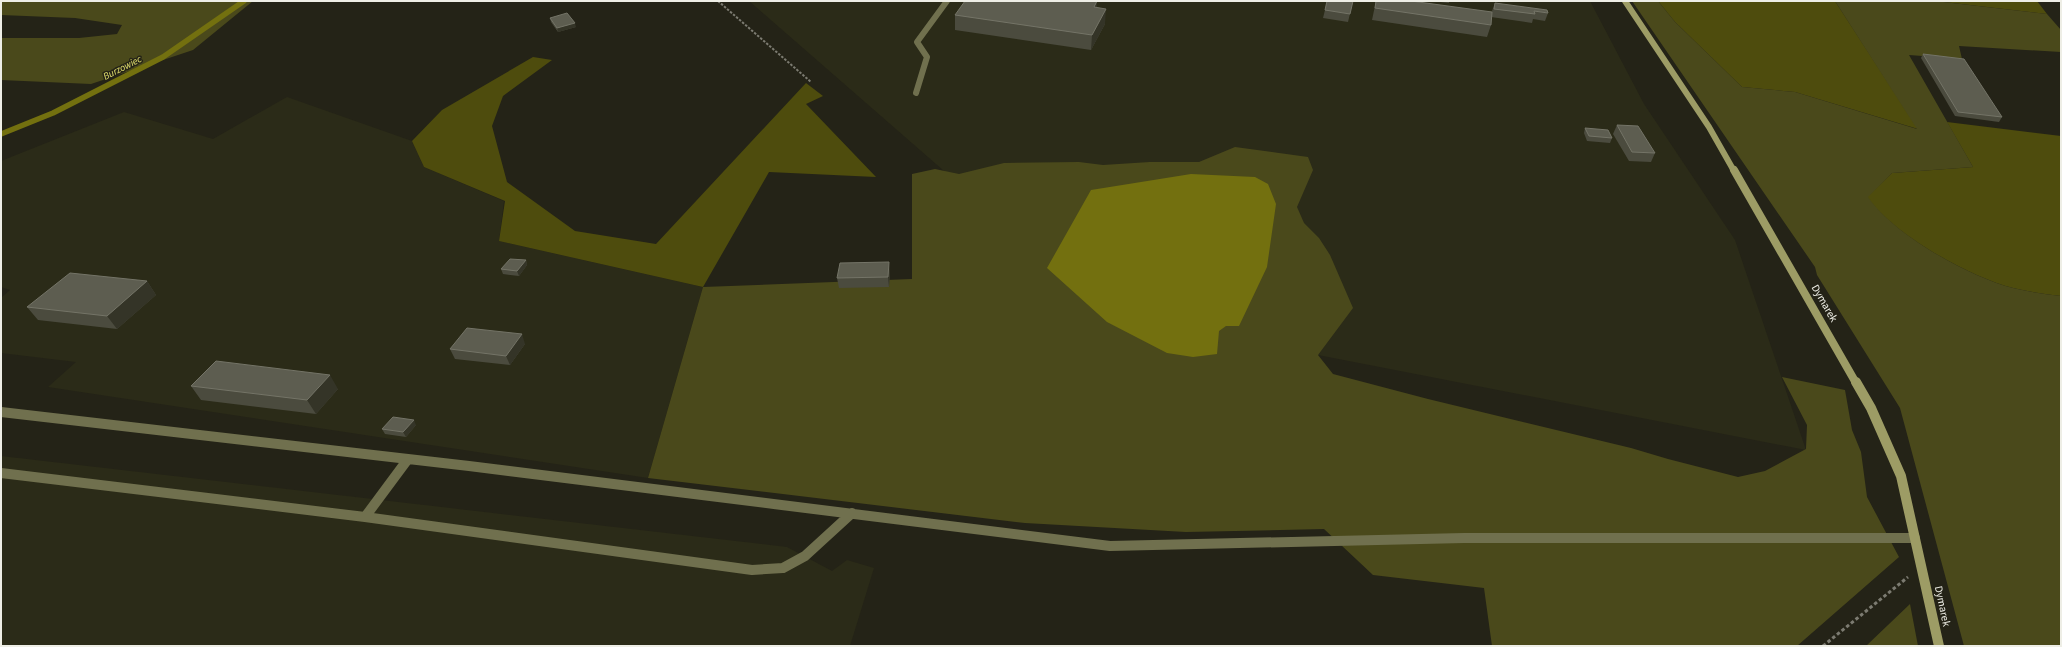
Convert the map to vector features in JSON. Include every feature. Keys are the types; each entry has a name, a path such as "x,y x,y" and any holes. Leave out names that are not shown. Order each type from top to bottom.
{"street":[{"name":"Dymarek","path":"1625,1 1709,127 1871,408 1901,476 1939,646"}],"lane":[{"path":"916,93 927,56 917,42 947,1"},
{"path":"1,412 852,513 1110,546 1464,538 1915,538"},
{"path":"365,517 408,460"},
{"path":"1,473 365,517 752,570 783,568 805,556 852,513"}],"path":[{"path":"718,1 811,82"},
{"path":"1823,646 1922,566"}],"shaded area":[{"path":"1,1 253,1 193,50 91,84 1,80 1,38 79,38 117,34 122,25 75,18 1,15"},
{"path":"749,1 1590,1 1644,104 1735,240 1806,450 1318,355 1115,320"},
{"path":"1632,1 1658,1 1675,22 1742,87 1795,92 1917,129 1835,1 1935,1 2047,14 2061,30 2061,52 1959,46 1962,59 1909,55 1973,167 1892,173 1868,197 1895,225 1913,239 1954,264 1975,274 2013,288 2061,296 2061,646 1964,646 1900,408 1817,275 1815,267"},
{"path":"1658,1 1835,1 1918,129 1795,92 1742,87 1675,22"},
{"path":"1935,1 2037,1 2047,14"},
{"path":"533,57 552,60 503,96 492,126 507,182 575,231 656,244 806,83 823,96 806,104 876,177 769,172 703,287 499,241 505,201 424,167 412,141 442,110"},
{"path":"287,97 412,141 424,167 504,201 499,241 703,287 648,478 48,387 76,362 1,353 1,298 10,290 1,287 1,161 124,112 213,139"},
{"path":"1947,122 2061,136 2061,296 2013,288 1975,274 1954,264 1913,239 1879,211 1867,197 1892,173 1973,167"},
{"path":"1235,147 1308,157 1313,170 1297,207 1304,223 1319,238 1330,255 1353,308 1318,355 1333,374 1428,399 1631,448 1738,477 1765,471 1806,449 1807,425 1782,377 1845,390 1852,430 1861,452 1867,497 1899,557 1797,646 1492,646 1484,588 1373,575 1324,529 1186,532 1025,523 648,478 703,287 912,279 912,174 935,169 959,174 1004,163 1079,162 1103,165 1150,162 1199,162"},
{"path":"1191,174 1255,177 1268,184 1276,204 1267,267 1239,326 1226,326 1219,331 1217,354 1193,357 1167,353 1107,322 1047,268 1091,190"},
{"path":"1,456 787,547 832,571 847,560 874,568 850,646 1,646"},
{"path":"1910,604 1918,646 1866,646"}],"building":[{"path":"965,1 1097,1 1094,7 1106,9 1092,35 955,15"},
{"path":"1327,1 1353,1 1350,14 1325,10"},
{"path":"1376,1 1411,1 1492,12 1491,25 1375,8"},
{"path":"1495,3 1547,10 1548,13 1534,11 1535,14 1494,9"},
{"path":"567,13 575,23 557,28 550,18"},
{"path":"1923,54 1964,59 2002,117 1958,112"},
{"path":"1617,125 1638,126 1655,153 1632,152"},
{"path":"1585,128 1608,130 1612,138 1589,136"},
{"path":"510,259 526,260 517,271 501,269"},
{"path":"889,262 888,277 837,278 840,263"},
{"path":"70,273 147,281 107,316 27,307"},
{"path":"467,328 522,334 506,356 450,349"},
{"path":"216,361 330,375 307,400 191,386"},
{"path":"393,417 414,420 403,432 382,429"}],"waterway":[{"name":"Burzowiec","path":"1,134 53,113 163,57 244,1"}]}
